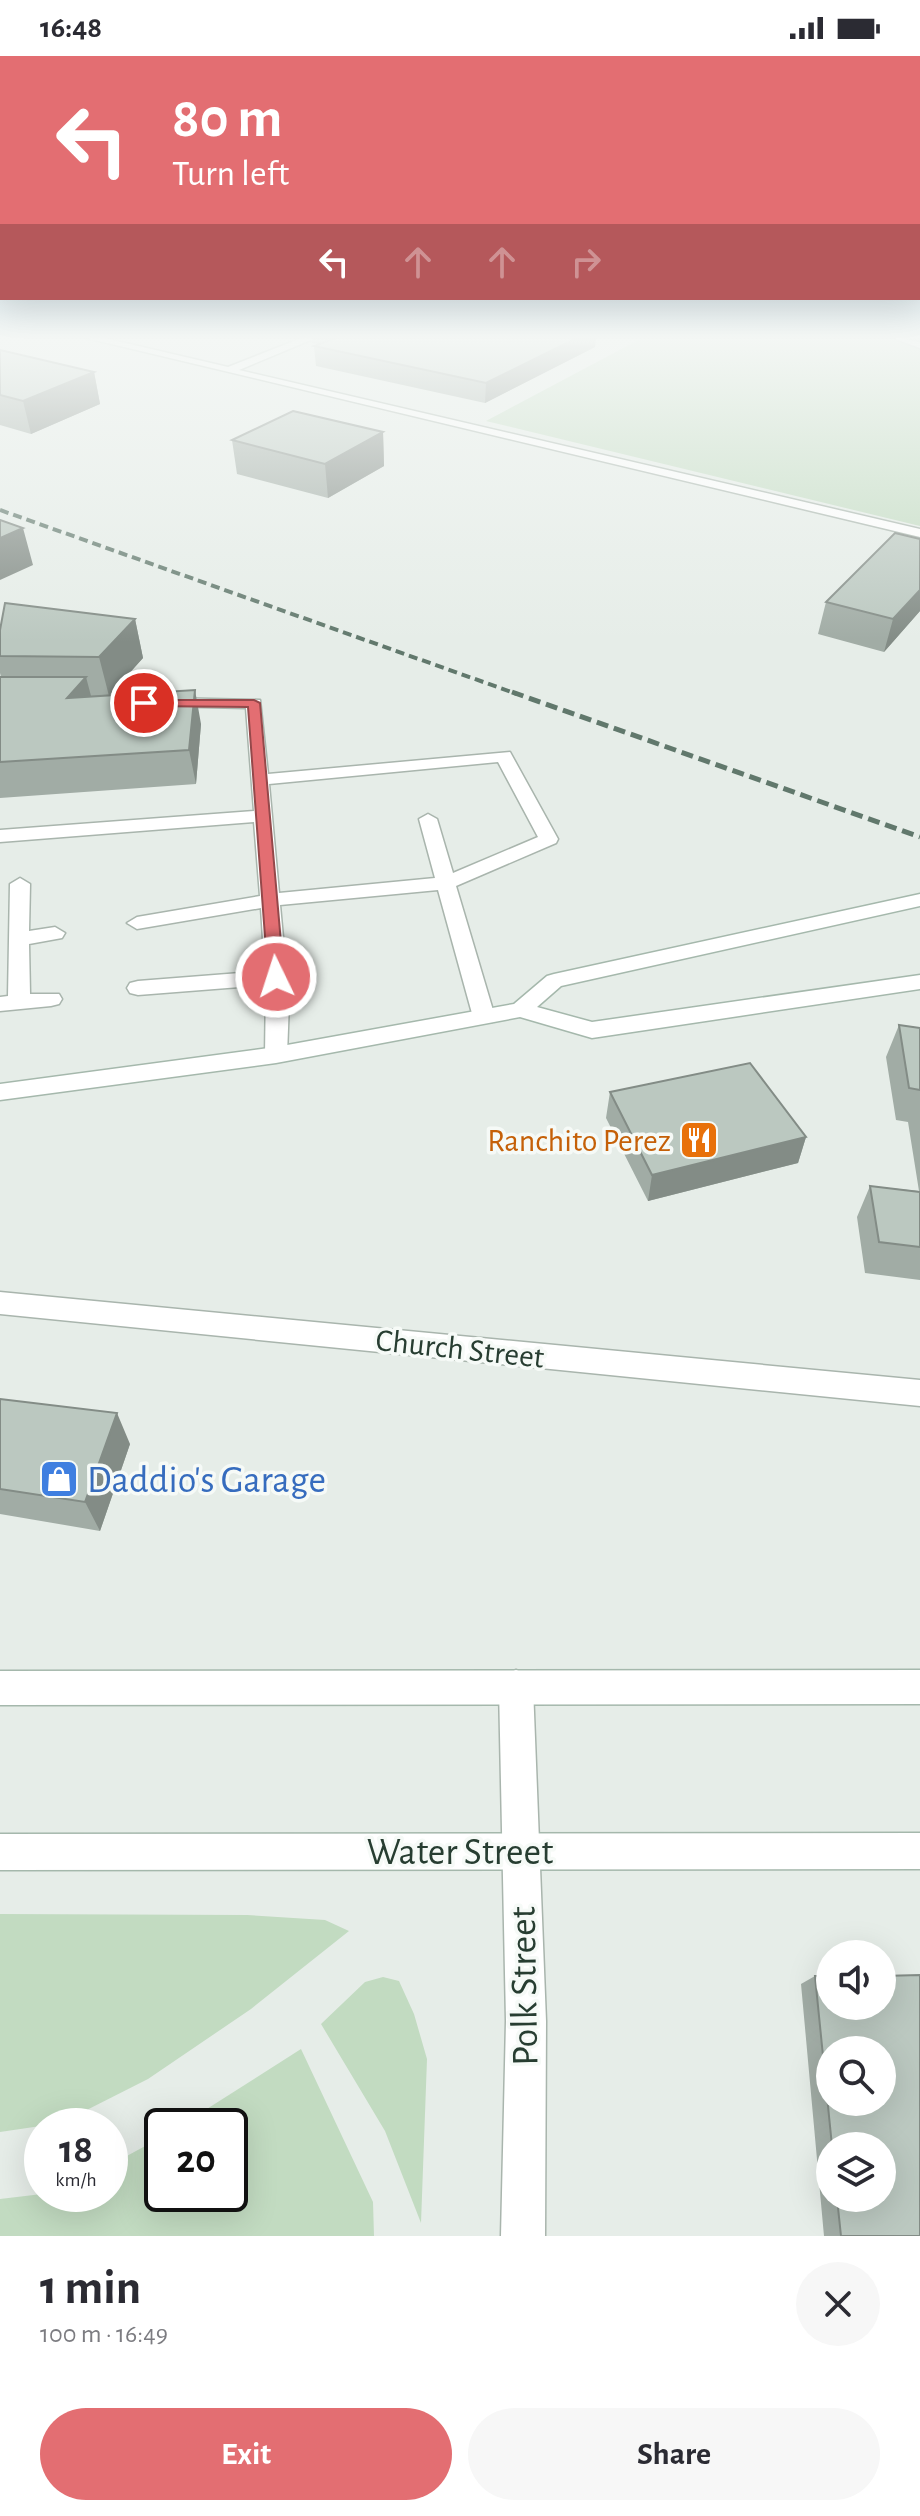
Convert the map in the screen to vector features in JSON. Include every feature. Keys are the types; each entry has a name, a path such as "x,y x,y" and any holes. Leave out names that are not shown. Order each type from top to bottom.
{"street":[{"path":"525,439 920,533"},
{"path":"154,703 254,703 276,977 276,1055"},
{"path":"137,923 270,900 446,883 549,839 504,756 260,780"},
{"path":"413,765 419,788"},
{"path":"0,836 263,816"},
{"path":"428,819 484,1017"},
{"path":"20,884 19,939 9,1003 51,999"},
{"path":"520,1010 554,981 920,900"},
{"path":"19,939 55,933"},
{"path":"138,988 276,977"},
{"path":"0,1092 276,1055 520,1010 592,1030 920,982"},
{"name":"Church Street","path":"0,1303 920,1393"},
{"name":"Polk Street","path":"516,1687 526,2021 523,2236"},
{"path":"0,1688 920,1687"},
{"name":"Water Street","path":"0,1852 920,1851"}],"green space":[{"path":"559,439 920,439 920,526"},
{"path":"0,1914 247,1915 325,1920 349,1931 251,2009 148,2079 91,2108 24,2108 24,2128 0,2132"},
{"path":"383,1977 399,1981 414,2014 427,2059 421,2223 385,2131 321,2024 365,1982"},
{"path":"301,2049 373,2202 374,2236 0,2236 0,2199 24,2196 24,2212 128,2212 128,2155 144,2147 144,2212 248,2212 248,2108 208,2108"}],"building":[{"path":"235,439 371,439 325,464 232,440"},
{"path":"0,520 23,528 0,538"},
{"path":"895,533 920,539 920,590 893,619 826,602"},
{"path":"5,603 135,619 99,657 0,656 0,630"},
{"path":"0,677 86,677 67,698 195,690 189,750 0,762"},
{"path":"899,1025 920,1028 920,1090 909,1088"},
{"name":"Ranchito Perez","path":"750,1063 806,1137 652,1175 610,1092"},
{"path":"870,1186 920,1192 920,1247 879,1242"},
{"path":"0,1399 117,1413 85,1502 0,1489"},
{"path":"920,1975 920,2236 841,2236 838,2212 896,2212 896,2132 831,2132 829,2116 896,2116 896,2036 821,2036 819,2020 896,2020 896,1976"}],"railway":[{"path":"0,510 517,694"},
{"path":"512,692 920,837"}],"place":[{"name":"Ranchito Perez","path":"699,1140"},
{"name":"Daddio's Garage","path":"59,1479"}],"route":[{"path":"144,703 254,703 276,977"}]}
